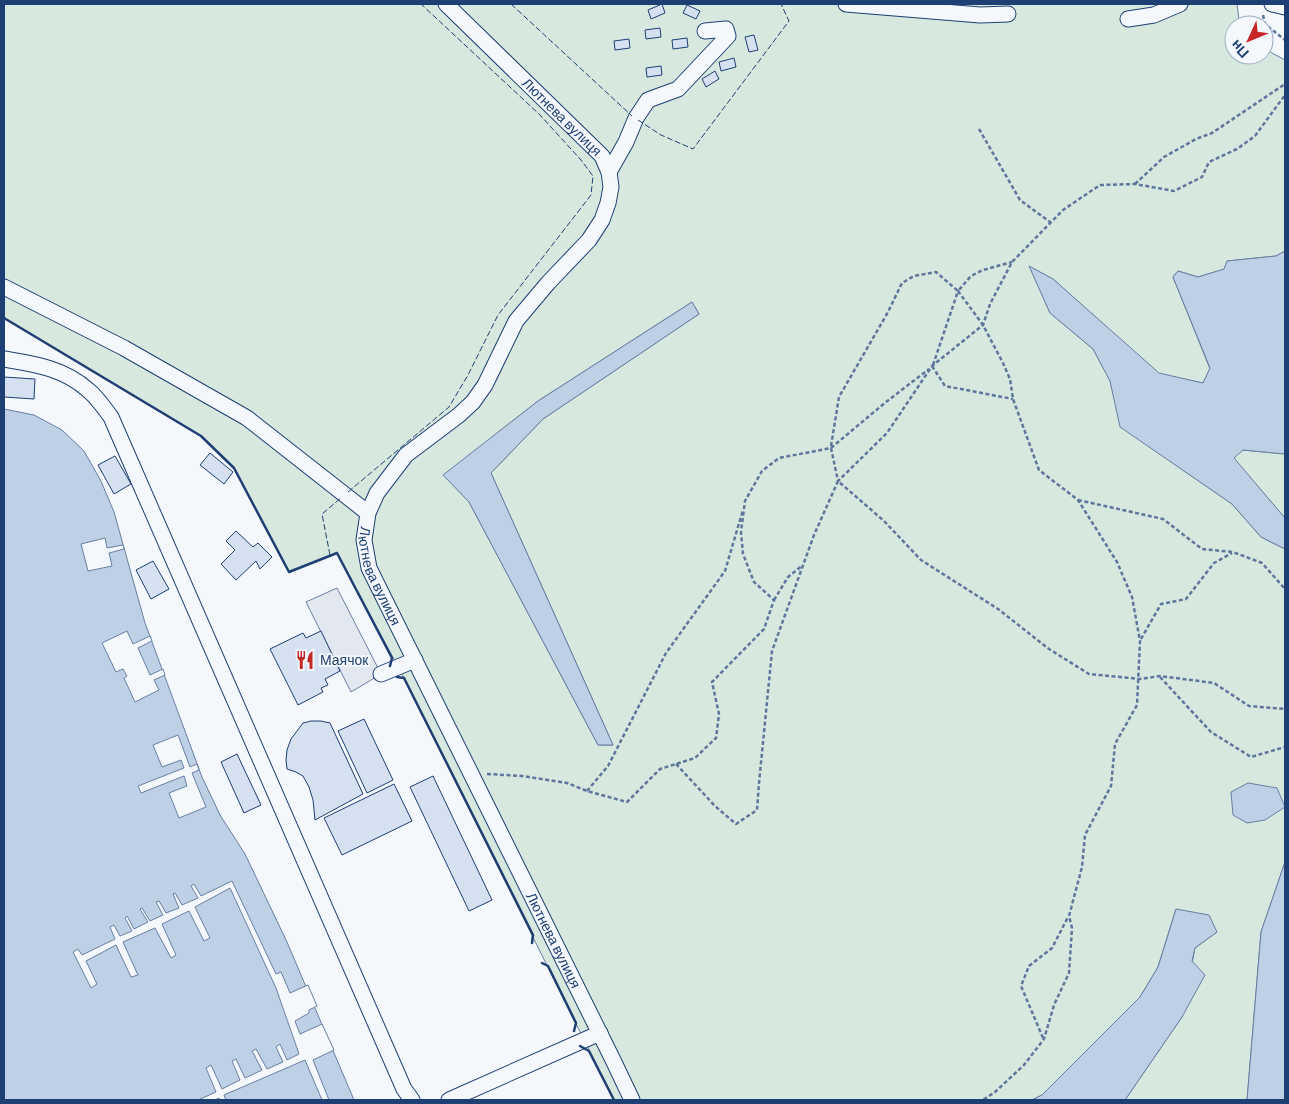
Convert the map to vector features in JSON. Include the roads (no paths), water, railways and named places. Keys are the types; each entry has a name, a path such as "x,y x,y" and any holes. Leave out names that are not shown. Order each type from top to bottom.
{"street":[{"name":"Лютнева вулиця","path":"446,4 602,156 609,172 612,187 602,220 589,240 548,282 516,321 485,386 473,402 459,415 406,455 377,493 368,513 364,540 369,568 632,1100"},
{"path":"846,4 980,16 1008,14"},
{"path":"1128,19 1154,16 1180,4"},
{"path":"1267,7 1285,7"},
{"path":"609,172 626,142 636,118 648,100 678,89 728,36 726,29 705,31"},
{"path":"4,287 124,348 248,418 368,513"},
{"path":"4,359 43,366 66,374 88,390 111,417 353,974 404,1089 412,1100"},
{"path":"381,674 415,660"},
{"path":"449,1100 600,1033"}],"water":[{"path":"1285,251 1285,454 1243,450 1234,458 1285,518 1285,549 1261,537 1232,504 1120,427 1110,381 1093,349 1050,313 1029,266 1053,279 1159,373 1203,383 1210,368 1173,277 1178,271 1198,277 1224,269 1227,261 1276,256"},
{"path":"692,302 699,314 543,419 491,473 613,745 598,745 469,502 443,475 538,401"},
{"path":"4,409 34,415 62,430 84,451 101,481 114,512 145,623 202,777 220,815 245,854 287,942 354,1100 4,1100"},
{"path":"1248,783 1277,788 1285,807 1265,820 1247,823 1233,815 1231,792"},
{"path":"1285,862 1285,1100 1247,1100 1261,932"},
{"path":"1176,909 1209,915 1217,932 1195,948 1192,961 1205,975 1182,1017 1125,1100 1032,1100 1042,1095 1140,997 1158,967"}],"place":[{"name":"Маячок","path":"305,660"}]}
